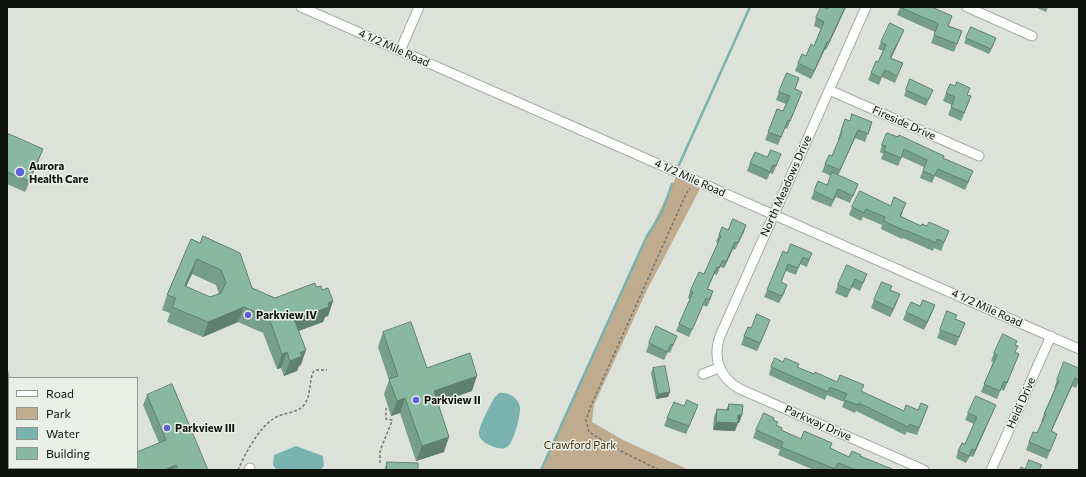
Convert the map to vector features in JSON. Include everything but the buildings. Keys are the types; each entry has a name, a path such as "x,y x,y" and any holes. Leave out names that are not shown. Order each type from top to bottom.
{"street":[{"name":"4 1/2 Mile Road","path":"302,7 1079,348"},
{"path":"400,51 419,7"},
{"name":"North Meadows Drive","path":"719,368 716,354 717,343 866,7"},
{"path":"967,7 1032,36"},
{"name":"Fireside Drive","path":"829,90 979,156"},
{"name":"Heidi Drive","path":"991,470 1051,336"},
{"path":"703,374 719,368"},
{"name":"Parkway Drive","path":"719,368 724,377 732,385 740,389 924,470"}],"path":[{"path":"659,470 615,448 589,432 586,420 607,369 686,194 696,180"},
{"path":"238,470 250,445 272,419 300,409 304,405 308,396 313,372 316,370 326,370"},
{"path":"380,463 380,451 392,421 386,419 386,408"}],"green space":[{"name":"Crawford Park","path":"676,177 700,189 647,290 594,405 592,422 623,440 689,470 541,470 636,260"}],"water":[{"path":"499,393 506,393 515,398 520,407 518,422 512,441 505,448 492,446 484,442 479,433 485,415 494,398"},
{"path":"296,446 323,456 324,466 320,470 277,470 273,465 274,455"}],"waterway":[{"path":"679,165 750,7"},
{"path":"541,470 647,236 662,213 672,184"},
{"path":"7,371 9,377"}],"place":[{"name":"Aurora Health Care","path":"20,172"},
{"name":"Parkview IV","path":"248,315"},
{"name":"Parkview II","path":"416,400"},
{"name":"Parkview III","path":"167,428"}]}
